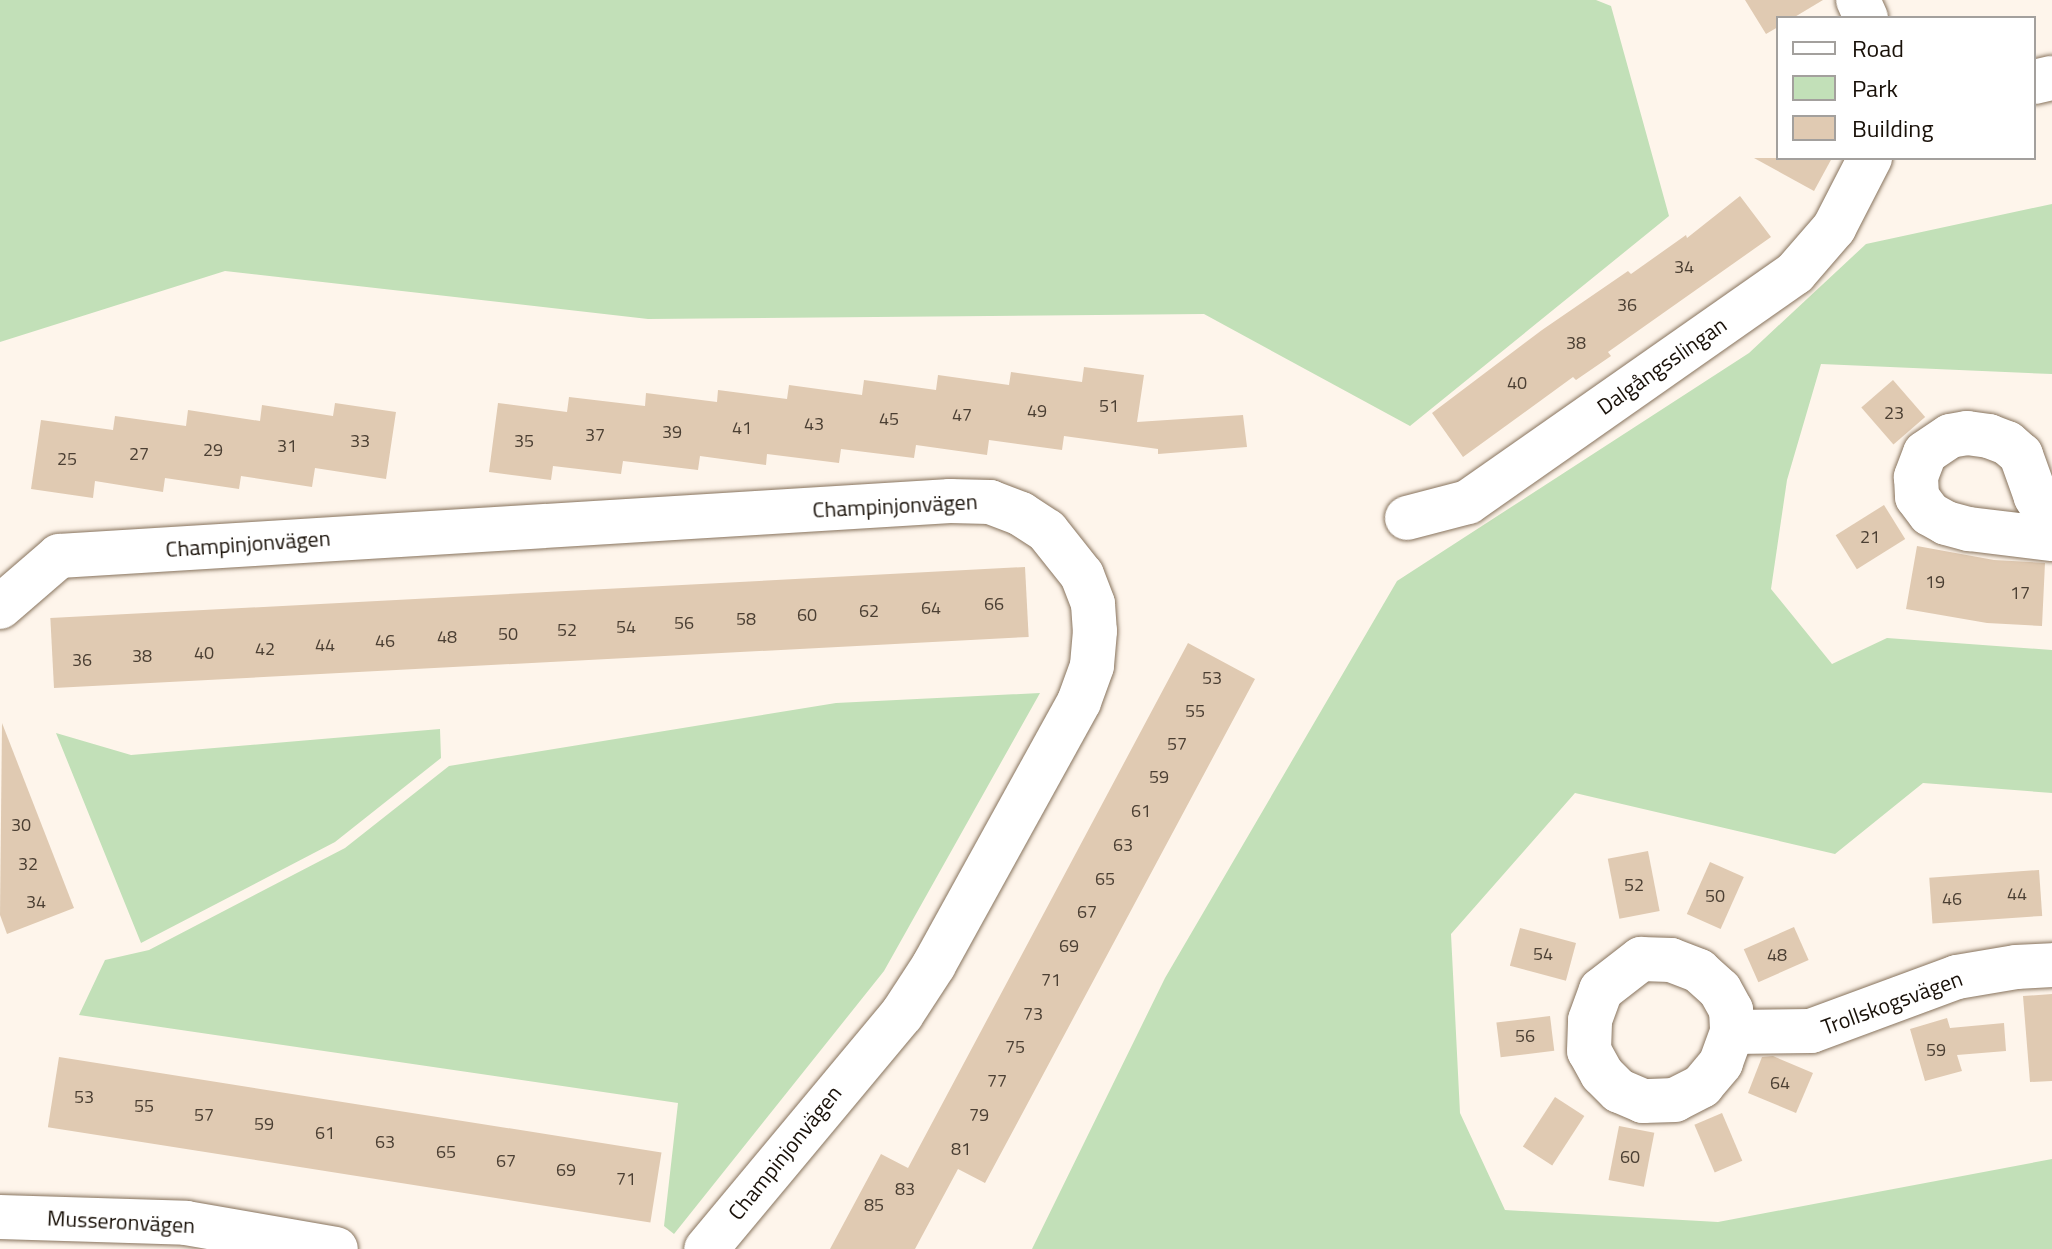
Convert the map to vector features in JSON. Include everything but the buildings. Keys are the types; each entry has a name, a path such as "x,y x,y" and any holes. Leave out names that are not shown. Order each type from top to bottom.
{"street":[{"name":"Dalgångsslingan","path":"1407,518 1468,502 1795,273 1834,228 1869,160"},
{"path":"2052,523 2036,497 2021,455 2007,443 1989,436 1967,433 1950,436 1925,453 1916,477 1917,497 1930,514 1946,523 1969,529 2052,539"},
{"name":"Champinjonvägen","path":"0,607 59,556 950,501 990,502 1021,514 1047,531 1082,575 1093,604 1095,631 1092,666 1079,702 934,965 902,1014 706,1249"},
{"name":"Trollskogsvägen","path":"1732,1032 1811,1031 1957,977 2016,967 2052,965"},
{"name":"Musseronvägen","path":"0,1217 186,1223 336,1249"}],"green space":[{"path":"0,0 1596,0 1611,6 1669,216 1410,426 1204,314 648,319 225,271 0,342"},
{"path":"2052,204 2052,374 1821,364 1787,480 1771,589 1832,664 1887,638 2052,650 2052,793 1923,783 1835,854 1575,793 1451,934 1460,1113 1505,1210 1718,1222 2052,1159 2052,1249 1032,1249 1165,978 1397,581 1749,353 1866,244"},
{"path":"1040,693 884,971 674,1234 664,1226 678,1103 79,1015 105,960 149,950 345,848 449,766 836,703"},
{"path":"440,729 441,758 335,842 141,943 56,733 131,755"}]}
